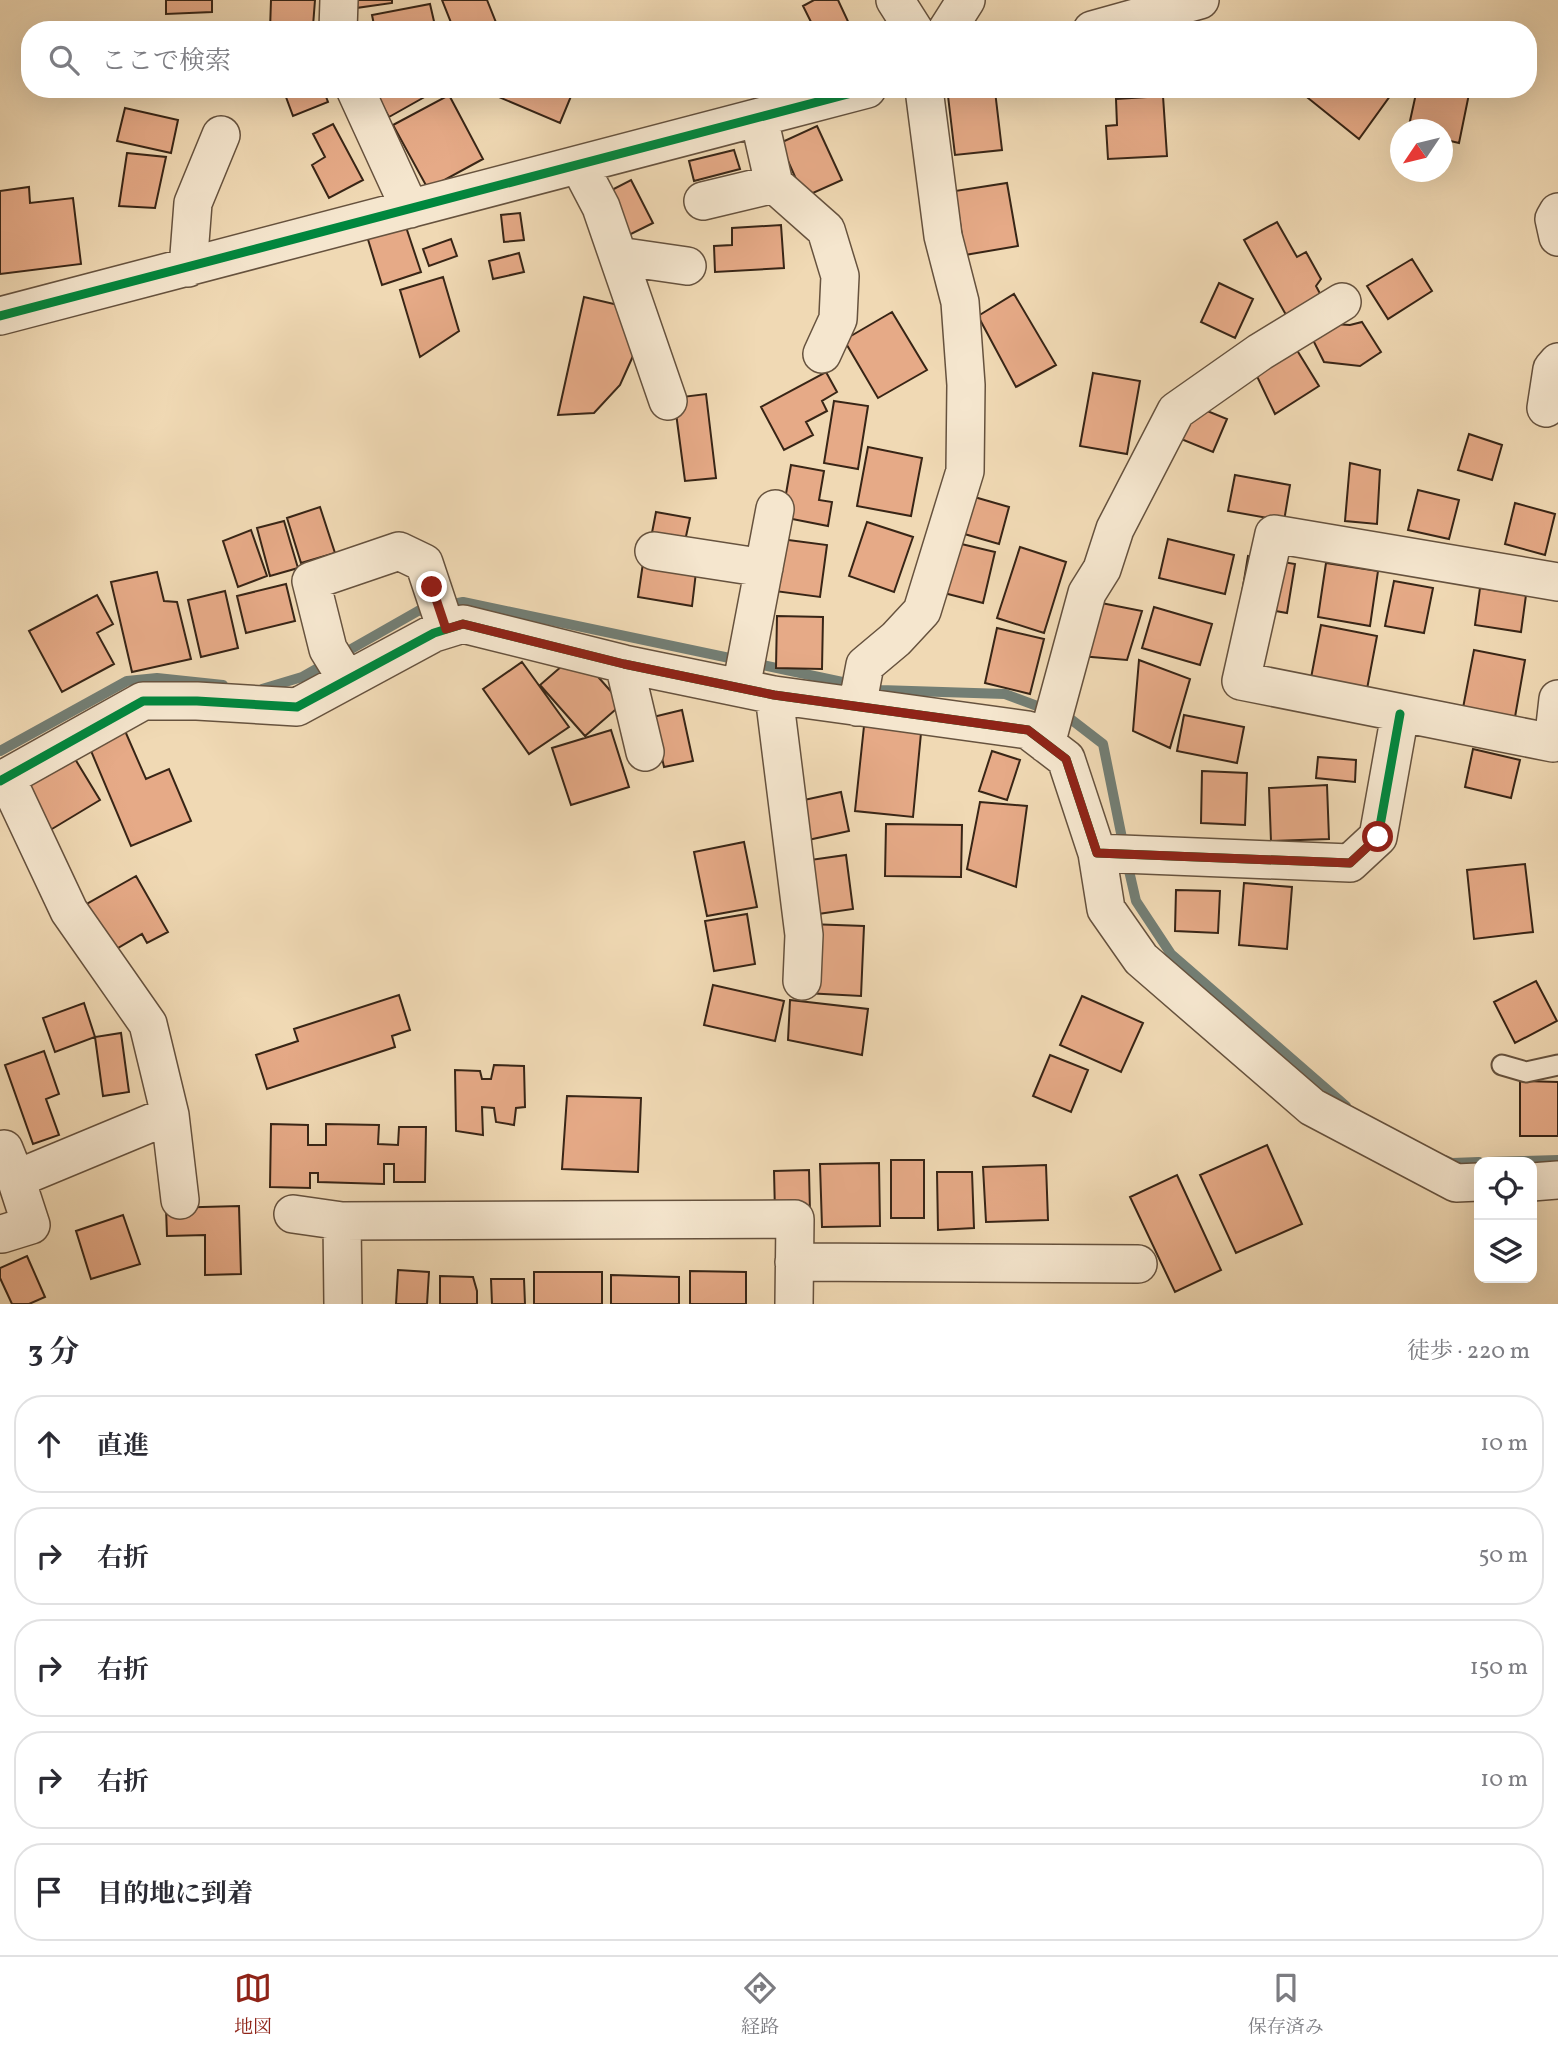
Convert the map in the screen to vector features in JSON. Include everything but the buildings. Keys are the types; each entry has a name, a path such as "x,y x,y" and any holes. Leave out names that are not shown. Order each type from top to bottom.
{"street":[{"path":"338,21 339,0"},
{"path":"895,0 908,21"},
{"path":"953,21 966,0"},
{"path":"1124,21 1200,0"},
{"path":"359,98 410,209"},
{"path":"0,316 833,98"},
{"path":"857,706 865,665 897,639 922,611 964,471 966,384 960,302 943,236 925,98"},
{"path":"759,118 774,184 826,230 841,276 838,318 822,354"},
{"path":"188,268 193,203 221,135"},
{"path":"579,165 601,207 668,401"},
{"path":"702,201 774,184"},
{"path":"1558,212 1554,219 1558,237"},
{"path":"618,256 687,267"},
{"path":"1048,738 1087,593 1102,569 1115,529 1176,411 1260,352 1342,302"},
{"path":"1546,408 1552,369 1558,362"},
{"path":"775,509 750,642 752,689 804,935 802,981"},
{"path":"1558,582 1274,534 1241,681 1553,743 1558,699"},
{"path":"340,668 311,581 399,551 424,563 446,628"},
{"path":"654,551 764,568"},
{"path":"180,1200 170,1115 148,1024 69,911 3,779 143,701 197,701 297,707 340,668 463,624 624,664 752,689 1028,730 1048,738 1066,759 1117,853 1106,909 1141,959 1311,1107 1456,1182 1474,1182"},
{"path":"624,664 645,752"},
{"path":"1117,853 1350,863 1378,837 1399,714"},
{"path":"2,1234 31,1225 10,1164 170,1115"},
{"path":"1537,1182 1558,1181"},
{"path":"292,1214 342,1221 794,1219 794,1304"},
{"path":"342,1221 343,1304"},
{"path":"794,1262 1138,1264"}],"lane":[{"path":"1502,1065 1526,1072 1558,1065"}],"waterway":[{"path":"262,689 302,677 418,611 463,602 739,660"},
{"path":"753,663 880,690 1005,694 1048,710"},
{"path":"0,751 127,681 157,678 223,685"},
{"path":"1062,715 1103,744 1124,848"},
{"path":"1127,862 1136,901 1171,954 1346,1106"},
{"path":"1445,1160 1452,1163 1474,1162"},
{"path":"1537,1161 1558,1160"}],"cycle path":[{"path":"0,316 833,98"},
{"path":"0,781 143,701 197,701 297,707 434,633 463,624 624,664 774,695 1028,730 1066,759 1097,853 1350,863 1378,837 1400,714"}],"route":[{"path":"432,587 446,629 463,624 624,664 774,695 1028,730 1066,759 1097,853 1350,863 1378,837"}]}
